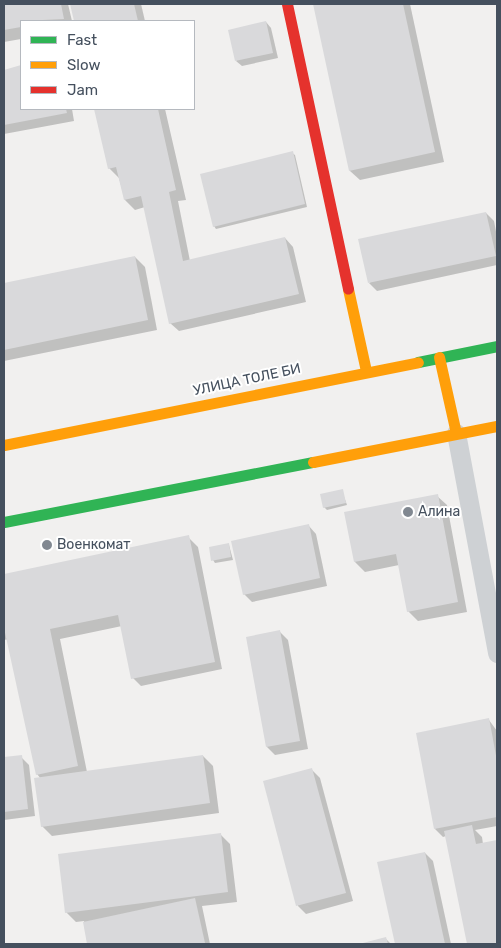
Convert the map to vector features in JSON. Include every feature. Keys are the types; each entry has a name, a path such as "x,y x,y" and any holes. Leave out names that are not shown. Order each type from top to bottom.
{"main road":[{"path":"287,4 366,371"},
{"name":"УЛИЦА ТОЛЕ БИ","path":"4,445 497,346"},
{"path":"439,357 456,433"},
{"path":"4,522 497,426"}],"street":[{"path":"456,433 497,653"}],"building":[{"path":"4,4 61,4 64,19 20,20 20,27 4,30"},
{"path":"70,4 134,4 138,20 74,20"},
{"path":"313,4 403,4 435,152 349,171"},
{"path":"266,21 273,53 235,61 228,30"},
{"path":"20,65 20,110 66,110 67,113 4,125 4,70"},
{"path":"94,110 158,110 176,190 169,192 183,261 285,237 299,294 169,324 141,196 124,200 116,167 108,169"},
{"path":"293,151 305,204 213,227 200,174"},
{"path":"486,212 496,256 368,283 358,239"},
{"path":"135,256 148,320 4,350 4,283"},
{"path":"343,489 346,503 323,508 320,494"},
{"path":"438,494 458,602 407,612 396,554 354,562 344,512"},
{"path":"309,524 320,578 243,595 231,541"},
{"path":"189,535 215,662 131,679 118,615 50,629 78,766 36,775 4,628 4,574"},
{"path":"229,543 231,557 211,561 209,547"},
{"path":"280,630 300,741 266,747 246,637"},
{"path":"489,718 497,761 497,817 434,829 416,733"},
{"path":"22,755 28,809 4,812 4,757"},
{"path":"203,755 210,803 41,827 34,778"},
{"path":"312,768 346,893 296,906 263,781"},
{"path":"472,825 476,844 497,840 497,944 467,944 444,831"},
{"path":"221,833 228,892 65,913 58,854"},
{"path":"425,852 445,944 395,944 377,862"},
{"path":"195,898 205,943 87,944 83,922"},
{"path":"386,937 388,944 359,944"}],"traffic: fast":[{"path":"418,362 497,346"},
{"path":"4,522 313,462"}],"traffic: slow":[{"path":"348,289 366,371"},
{"path":"439,357 456,433"},
{"path":"4,445 418,362"},
{"path":"313,462 497,426"}],"traffic: jam":[{"path":"287,4 348,289"}],"place":[{"name":"Алина","path":"408,512"},
{"name":"Военкомат","path":"47,545"}]}
